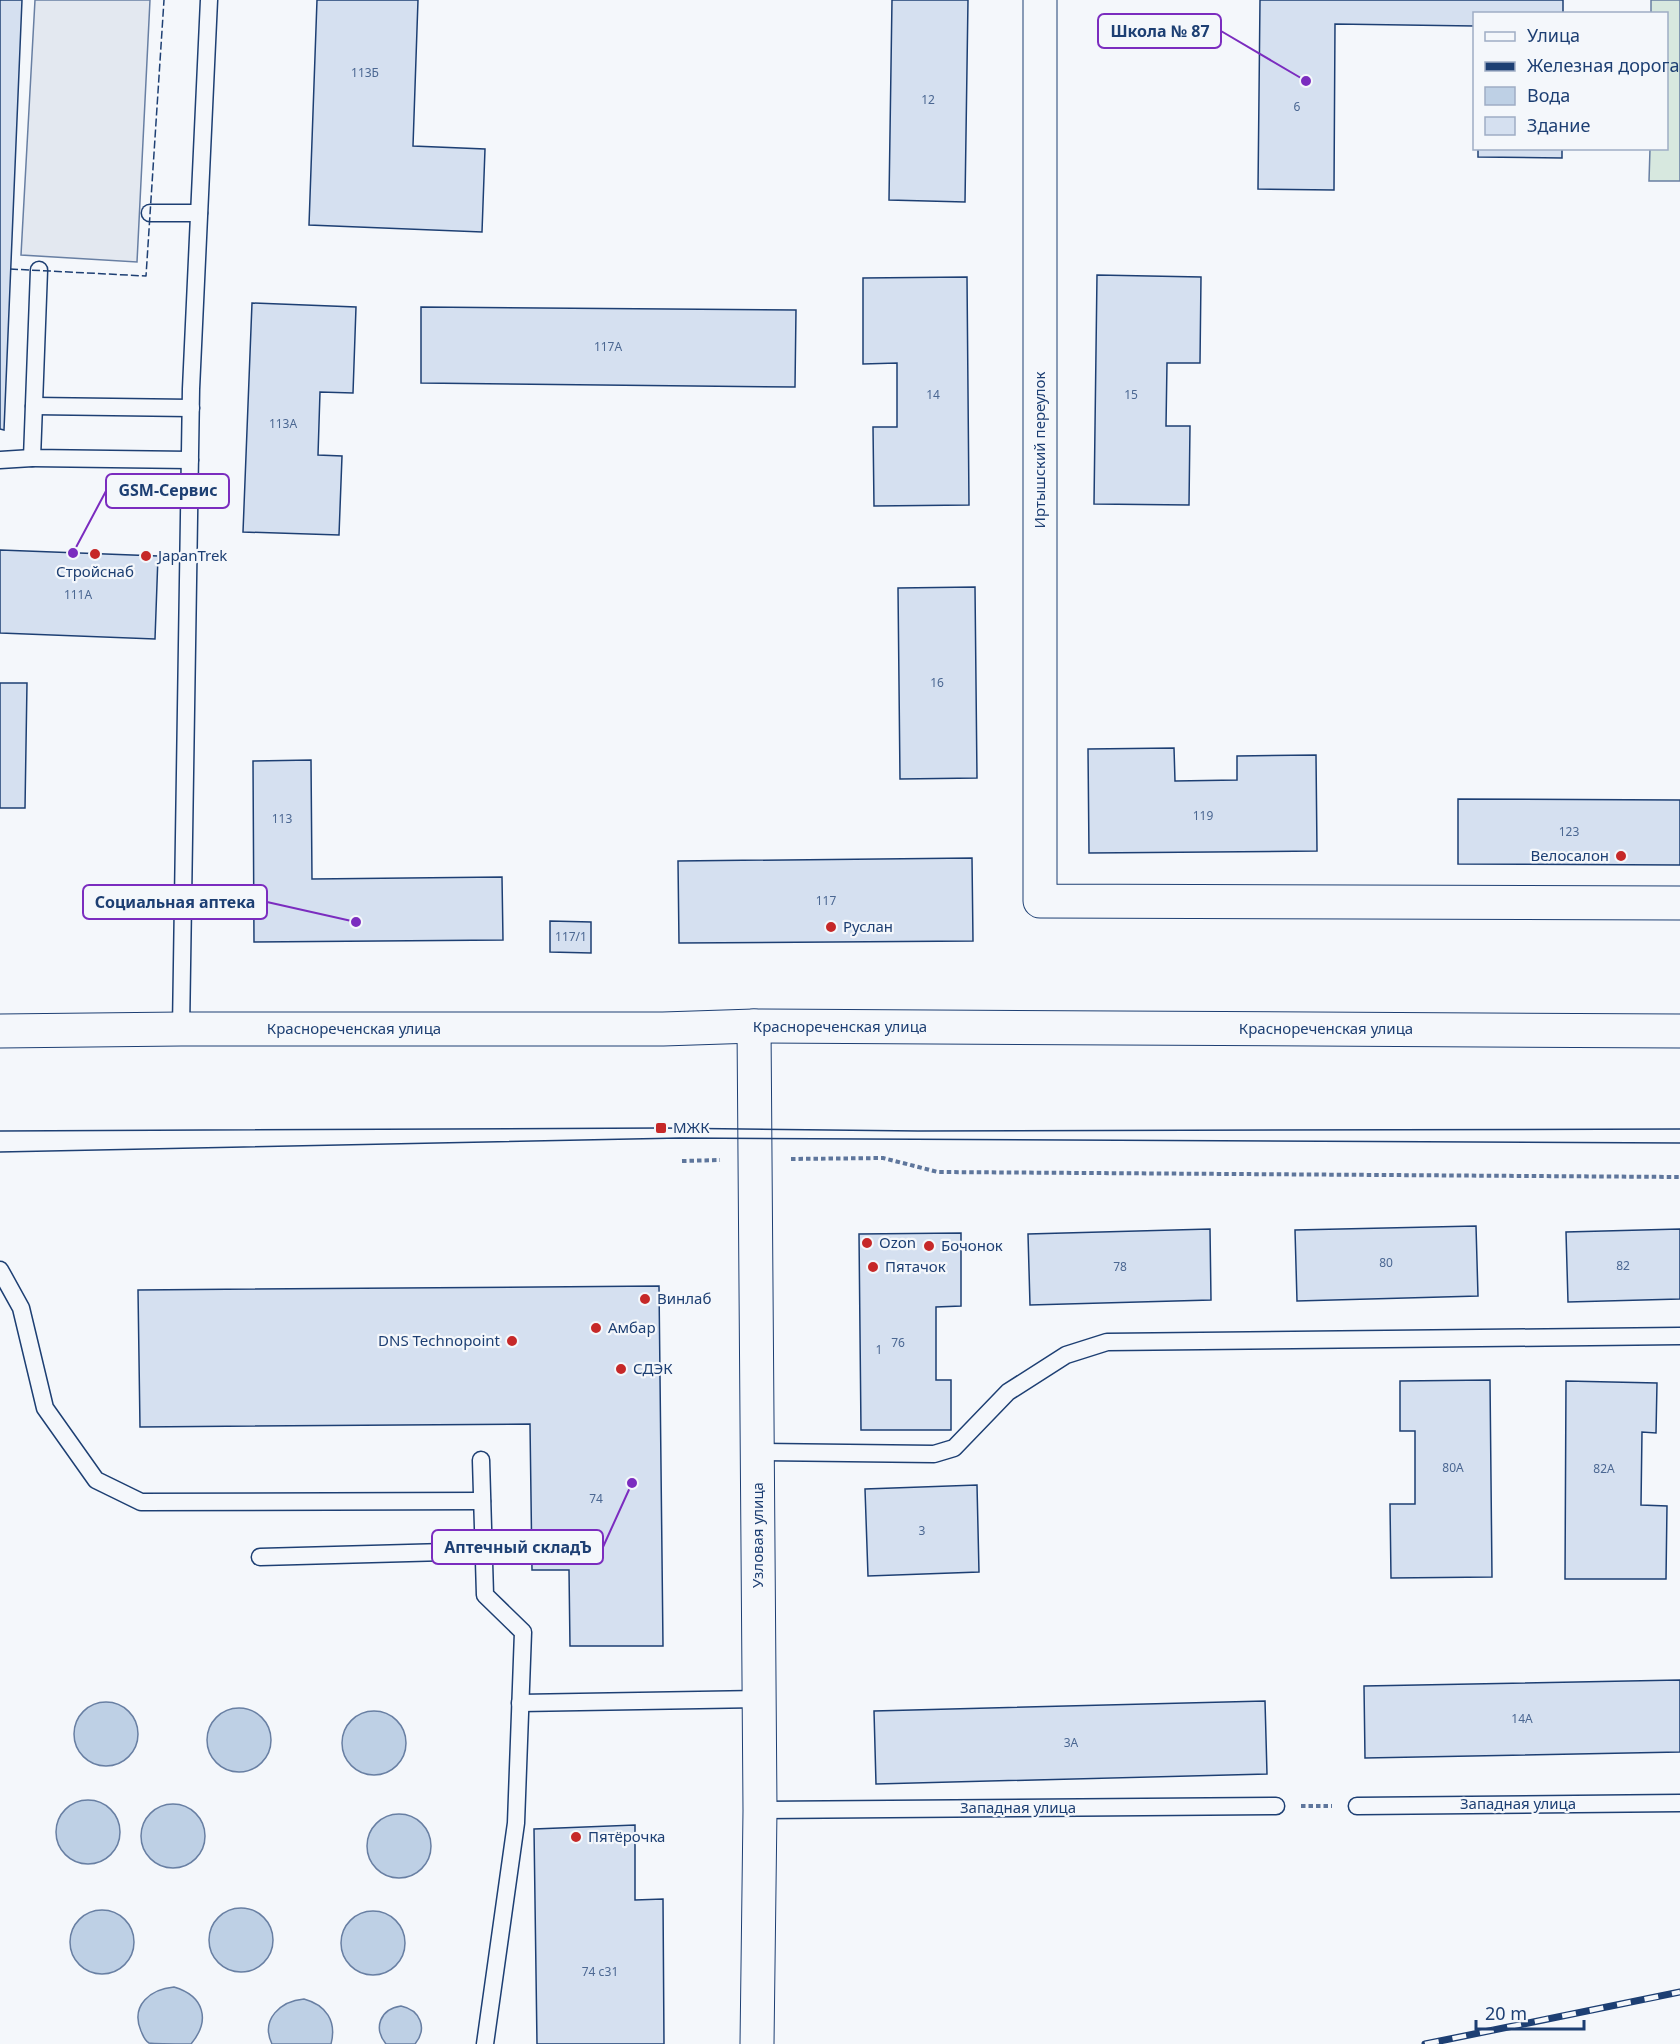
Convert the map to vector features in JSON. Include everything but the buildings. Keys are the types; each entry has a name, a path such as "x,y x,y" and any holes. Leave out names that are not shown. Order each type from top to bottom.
{"street":[{"name":"Иртышский переулок","path":"1040,0 1040,901 1680,903"},
{"name":"Краснореченская улица","path":"0,1031 663,1029 754,1026 1680,1030"},
{"name":"Узловая улица","path":"754,1026 760,1810 757,2044"}],"lane":[{"path":"181,1029 191,408 209,0"},
{"path":"150,213 199,213"},
{"path":"32,458 39,270"},
{"path":"34,406 191,408"},
{"path":"0,460 32,458 190,460"},
{"path":"0,1270 21,1308 45,1408 96,1480 141,1502 482,1501"},
{"path":"757,1452 934,1454 954,1448 1008,1392 1066,1355 1107,1342 1680,1336"},
{"path":"481,1460 484,1595 523,1632 516,1823 485,2044"},
{"path":"260,1557 483,1551"},
{"path":"520,1703 759,1699"},
{"name":"Западная улица","path":"1357,1806 1680,1803"},
{"name":"Западная улица","path":"760,1810 1276,1806"}],"path":[{"path":"682,1161 883,1158 938,1172 1680,1177"},
{"path":"1276,1806 1357,1806"}],"shaded area":[{"path":"35,0 150,0 137,262 21,255"},
{"path":"1651,0 1680,0 1680,181 1649,181 1650,150 1668,150 1668,12 1651,12"}],"water":[{"path":"106,1702 118,1704 129,1711 136,1722 138,1734 136,1746 129,1757 118,1764 106,1766 94,1764 83,1757 76,1746 74,1734 76,1722 83,1711 94,1704"},
{"path":"239,1708 251,1710 262,1717 269,1728 271,1740 269,1752 262,1763 251,1770 239,1772 227,1770 216,1763 209,1752 207,1740 209,1728 216,1717 227,1710"},
{"path":"374,1711 386,1713 397,1720 404,1731 406,1743 404,1755 397,1766 386,1773 374,1775 362,1773 351,1766 344,1755 342,1743 344,1731 351,1720 362,1713"},
{"path":"88,1800 100,1802 111,1809 118,1820 120,1832 118,1844 111,1855 100,1862 88,1864 76,1862 65,1855 58,1844 56,1832 58,1820 65,1809 76,1802"},
{"path":"173,1804 185,1806 196,1813 203,1824 205,1836 203,1848 196,1859 185,1866 173,1868 161,1866 150,1859 143,1848 141,1836 143,1824 150,1813 161,1806"},
{"path":"399,1814 411,1816 422,1823 429,1834 431,1846 429,1858 422,1869 411,1876 399,1878 387,1876 376,1869 369,1858 367,1846 369,1834 376,1823 387,1816"},
{"path":"241,1908 253,1910 264,1917 271,1928 273,1940 271,1952 264,1963 253,1970 241,1972 229,1970 218,1963 211,1952 209,1940 211,1928 218,1917 229,1910"},
{"path":"102,1910 114,1912 125,1919 132,1930 134,1942 132,1954 125,1965 114,1972 102,1974 90,1972 79,1965 72,1954 70,1942 72,1930 79,1919 90,1912"},
{"path":"373,1911 385,1913 396,1920 403,1931 405,1943 403,1955 396,1966 385,1973 373,1975 361,1973 350,1966 343,1955 341,1943 343,1931 350,1920 361,1913"},
{"path":"174,1987 192,1996 198,2003 202,2018 197,2035 191,2044 149,2043 138,2022 141,2006 151,1995"},
{"path":"304,1999 318,2005 328,2015 332,2028 331,2044 272,2044 269,2027 275,2013 288,2003"},
{"path":"401,2006 413,2011 420,2020 419,2038 415,2044 386,2044 380,2032 381,2020 388,2011"}],"tram line":[{"path":"0,1131 661,1128 918,1131 1680,1129"},
{"path":"0,1152 680,1138 1680,1143"}],"railway":[{"path":"1425,2044 1680,1992"}],"fence":[{"path":"10,269 146,276 164,0"}],"place":[{"name":"Школа № 87","path":"1306,81"},
{"name":"GSM-Сервис","path":"73,553"},
{"name":"Стройснаб","path":"95,554"},
{"name":"JapanTrek","path":"146,556"},
{"name":"Велосалон","path":"1621,856"},
{"name":"Социальная аптека","path":"356,922"},
{"name":"Руслан","path":"831,927"},
{"name":"МЖК","path":"661,1128"},
{"name":"Ozon","path":"867,1243"},
{"name":"Бочонок","path":"929,1246"},
{"name":"Пятачок","path":"873,1267"},
{"name":"Винлаб","path":"645,1299"},
{"name":"Амбар","path":"596,1328"},
{"name":"DNS Technopoint","path":"512,1341"},
{"name":"СДЭК","path":"621,1369"},
{"name":"Аптечный складЪ","path":"632,1483"},
{"name":"Пятёрочка","path":"576,1837"}]}
